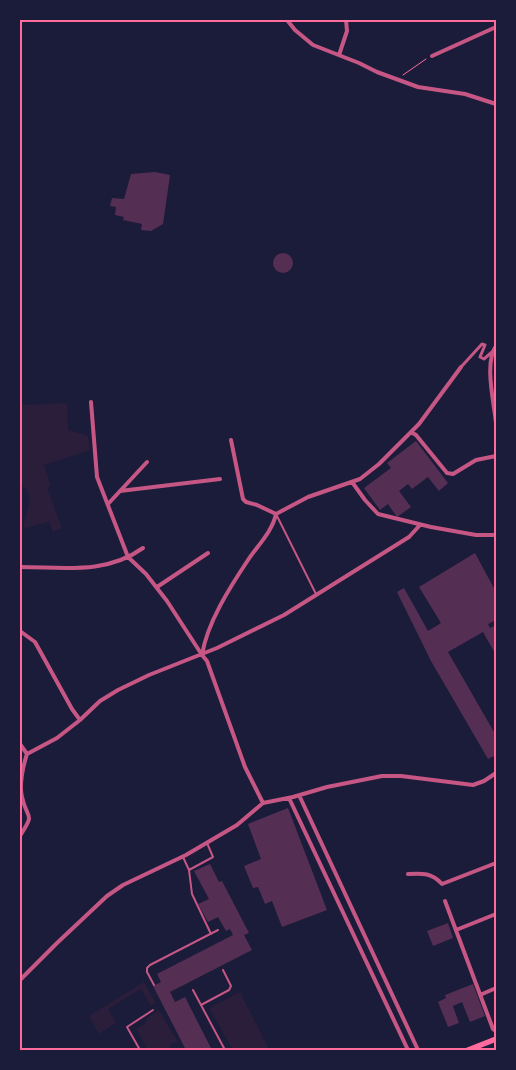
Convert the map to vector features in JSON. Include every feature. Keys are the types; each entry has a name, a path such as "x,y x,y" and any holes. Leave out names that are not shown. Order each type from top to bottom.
{"main road":[{"path":"468,1050 496,1040"}],"street":[{"path":"287,20 295,30 313,45 377,72 418,87 465,94 496,104"},
{"path":"339,55 348,31 346,20"},
{"path":"432,56 496,27"},
{"path":"202,655 204,638 225,598 273,525 276,514 308,498 360,479 379,464 419,424 460,367 482,344 484,345 480,356 484,359 496,346"},
{"path":"492,352 490,375 496,423"},
{"path":"91,402 98,477 128,557 157,587 207,661 245,768 263,803"},
{"path":"411,432 416,435 447,473 453,474 476,460 496,456"},
{"path":"231,440 242,499 276,514"},
{"path":"108,504 147,462"},
{"path":"120,491 220,478"},
{"path":"352,482 378,514 420,525 476,535 496,535"},
{"path":"26,754 57,738 100,701 131,683 202,655 284,615 409,537 420,525"},
{"path":"20,567 89,568 128,557 143,548"},
{"path":"157,587 208,553"},
{"path":"20,631 35,642 72,710 80,720"},
{"path":"20,744 26,754 21,789 22,798 30,816 29,823 20,836"},
{"path":"20,980 56,943 107,896 123,885 183,856 237,825 263,803 382,776 401,776 473,785 484,782 496,775"},
{"path":"299,795 418,1050"},
{"path":"289,798 408,1050"},
{"path":"408,874 425,873 442,884 496,863 496,857"},
{"path":"445,901 480,995 496,1031"},
{"path":"456,930 496,914"},
{"path":"480,995 496,988"}],"lane":[{"path":"276,514 317,595"},
{"path":"189,870 213,857 207,842"},
{"path":"183,856 189,870 192,894 211,934"},
{"path":"154,985 147,970 150,965 218,930"},
{"path":"201,1005 229,990 231,986 223,970"},
{"path":"193,990 225,1050"},
{"path":"140,1050 127,1027 153,1010"}],"path":[{"path":"398,79 432,56"}],"shaded area":[{"path":"67,403 68,428 88,436 90,450 44,465 51,486 47,488 62,528 53,532 49,522 24,528 29,499 26,489 20,485 20,405"},
{"path":"144,982 156,1003 151,1006 141,989 108,1009 116,1023 99,1034 89,1016"},
{"path":"240,992 269,1049 267,1050 233,1050 209,1008"},
{"path":"159,1010 178,1042 170,1044 167,1050 148,1050 136,1029 146,1023 147,1018"}],"building":[{"path":"155,172 170,175 163,224 151,231 141,230 142,224 123,220 124,217 115,215 116,207 110,206 112,198 124,199 131,174"},
{"path":"279,253 287,253 293,259 293,267 287,273 279,273 273,267 273,259"},
{"path":"416,441 448,483 439,491 428,477 412,489 408,484 399,491 411,507 397,517 388,504 380,510 364,488 391,468 387,463"},
{"path":"475,553 496,592 496,620 488,624 490,628 496,625 496,655 483,632 448,652 494,732 496,731 496,755 488,759 431,661 397,592 404,588 428,631 441,623 419,587"},
{"path":"288,808 327,910 282,927 272,901 265,904 258,887 253,888 244,866 261,859 248,824"},
{"path":"210,864 219,882 222,881 249,933 244,935 252,950 170,992 175,1002 185,997 212,1050 186,1050 153,986 161,982 157,974 233,935 230,929 226,931 218,917 208,922 198,904 209,899 194,871"},
{"path":"448,923 453,938 433,946 427,931"},
{"path":"473,984 485,1016 470,1022 462,1002 453,1006 459,1023 448,1027 438,1002 446,998 445,995"}]}
